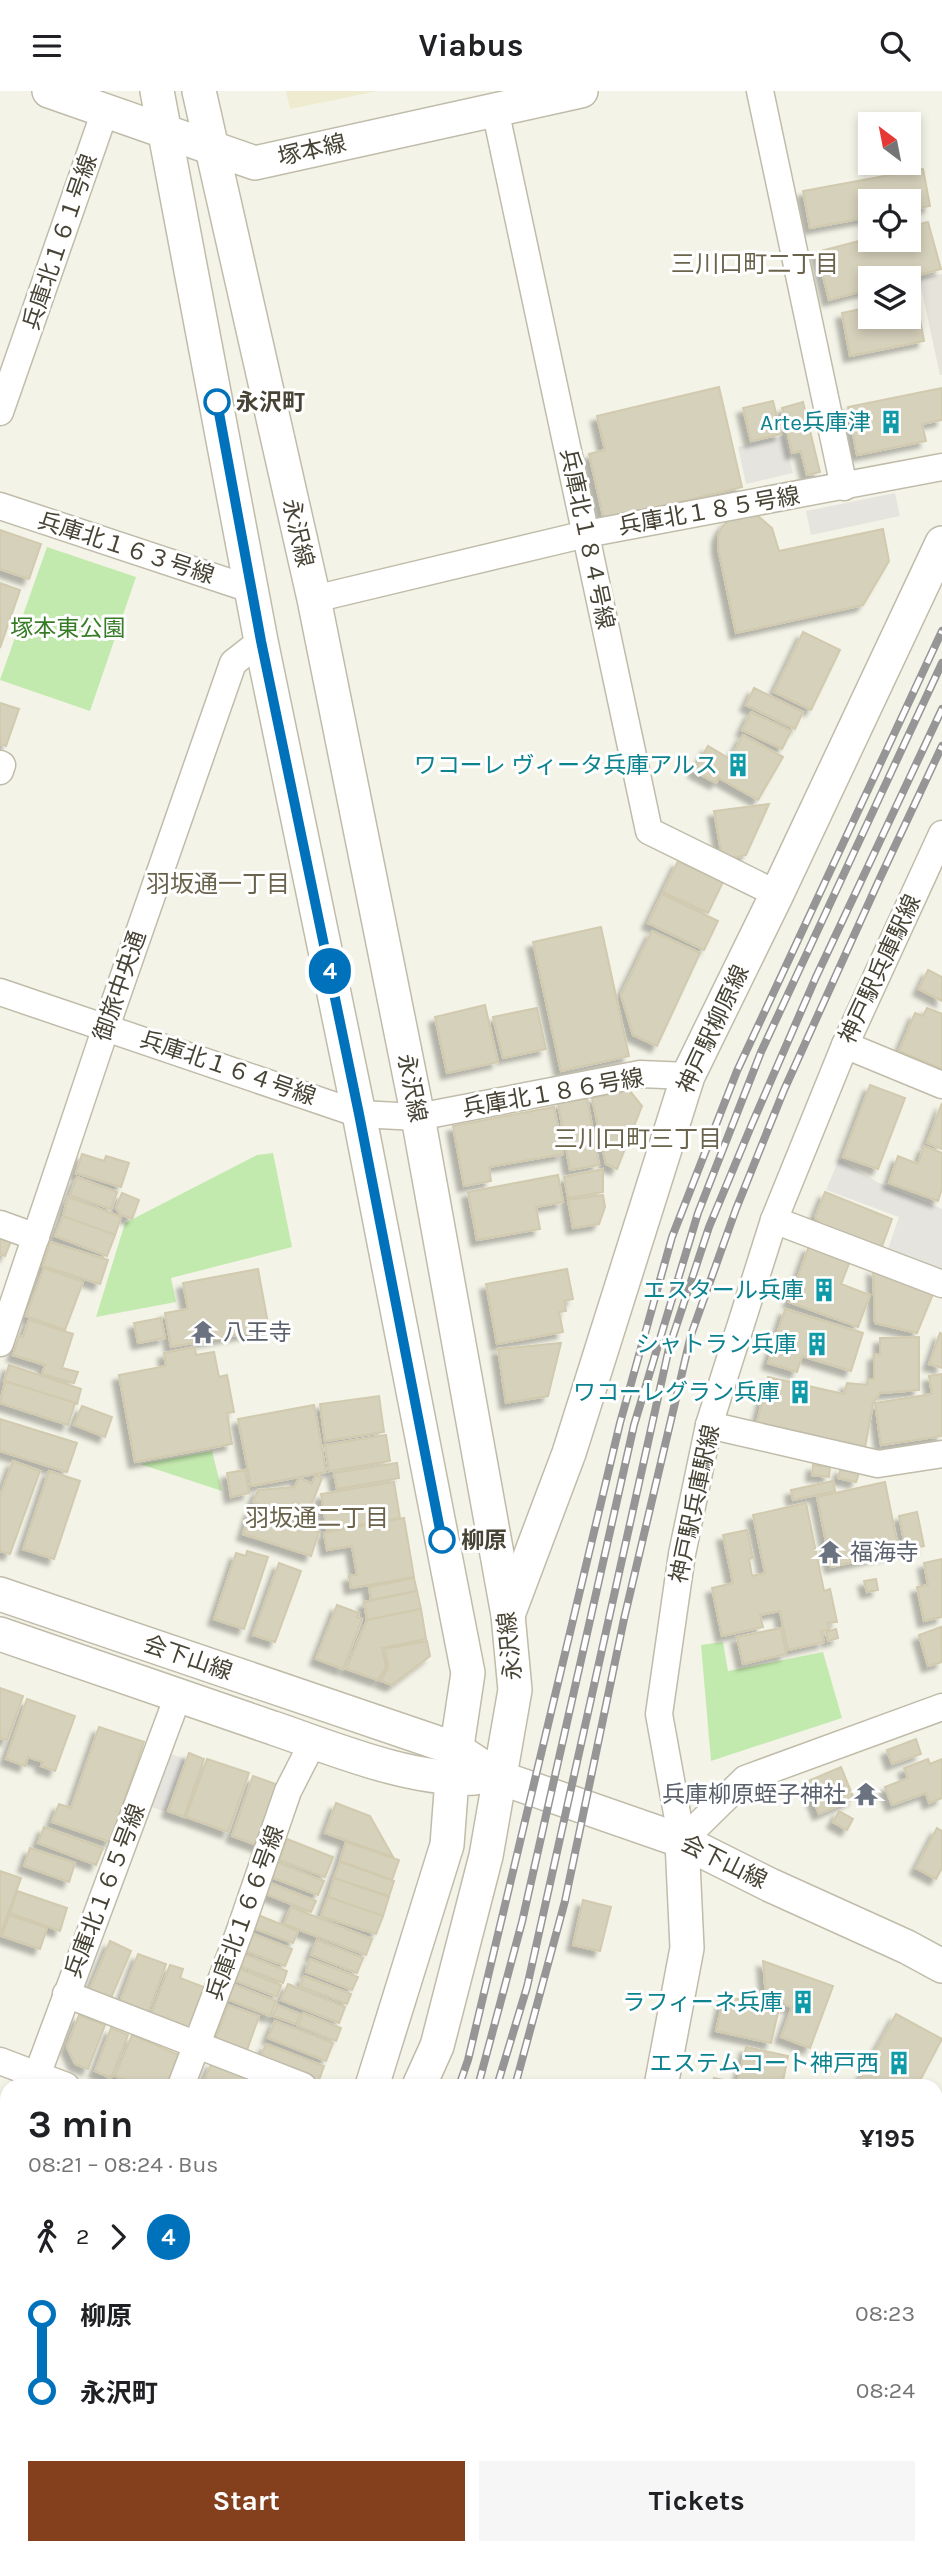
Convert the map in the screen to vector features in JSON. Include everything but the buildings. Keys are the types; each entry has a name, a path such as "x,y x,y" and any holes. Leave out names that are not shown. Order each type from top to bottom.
{"street":[{"name":"塚本線","path":"49,91 255,163 581,91"},
{"name":"永沢線","path":"157,91 261,641 359,1114 468,1673 454,1764 447,1845 374,2079"},
{"name":"永沢線","path":"199,91 314,600 418,1118 508,1615 515,1690 486,1856 437,2046 422,2079"},
{"path":"760,91 844,487"},
{"name":"兵庫北１８４号線","path":"495,109 649,831 777,894"},
{"name":"兵庫北１６１号線","path":"0,412 105,111"},
{"name":"兵庫北１８５号線","path":"314,600 586,534 942,467"},
{"name":"兵庫北１６３号線","path":"0,506 253,590"},
{"name":"神戸駅柳原線","path":"508,1615 569,1453 688,1076 942,543"},
{"name":"御旅中央通","path":"0,1343 106,1027 233,663 261,641"},
{"path":"0,765 0,771"},
{"name":"神戸駅兵庫駅線","path":"662,2079 687,1948 682,1840 659,1714 682,1554 709,1426 775,1220 845,1045 942,834"},
{"name":"兵庫北１６４号線","path":"0,992 359,1114 418,1118"},
{"path":"845,1045 942,1086"},
{"name":"兵庫北１８６号線","path":"418,1118 640,1074 688,1076"},
{"path":"775,1220 942,1284"},
{"path":"0,1224 36,1237"},
{"path":"709,1426 878,1464 942,1454"},
{"name":"会下山線","path":"0,1594 454,1764 682,1840 770,1885 907,1947 942,1966"},
{"name":"会下山線","path":"0,1634 313,1742 397,1768 454,1764"},
{"name":"兵庫北１６５号線","path":"36,2079 178,1696"},
{"path":"682,1840 745,1779 942,1707"},
{"name":"兵庫北１６６号線","path":"184,2079 288,1791 313,1742"},
{"path":"66,1994 285,2079"},
{"path":"0,2061 32,2079"}],"shaded area":[{"path":"286,91 378,91 290,109"},
{"path":"942,274 942,375 921,287 921,278"},
{"path":"784,436 793,473 746,484 738,447"},
{"path":"895,493 900,516 811,535 806,511"},
{"path":"839,1159 879,1183 942,1209 942,1272 888,1249 899,1217 826,1190"},
{"path":"168,1753 185,1759 166,1812 149,1806"}],"green space":[{"name":"塚本東公園","path":"47,547 136,577 90,711 0,680"},
{"path":"273,1153 292,1247 171,1278 176,1302 96,1317 125,1223 257,1155"},
{"path":"212,1451 222,1491 140,1464"},
{"path":"723,1642 728,1671 823,1652 842,1718 711,1761 701,1645"}],"railway":[{"path":"461,2079 620,1423 672,1237 737,1071 942,631"},
{"path":"480,2079 522,1922 634,1425 698,1213 761,1052 942,663"},
{"path":"499,2079 527,1987 669,1348 709,1227 752,1124 816,977 942,709"},
{"path":"517,2079 565,1901 624,1619 691,1335 736,1209 784,1090 942,746"}],"bus line":[{"name":"4","path":"217,402 261,641 359,1114 442,1540"}],"place":[{"name":"永沢町","path":"217,402"},
{"name":"Arte兵庫津","path":"891,422"},
{"name":"ワコーレ ヴィータ兵庫アルス","path":"738,765"},
{"name":"エスタール兵庫","path":"824,1290"},
{"name":"八王寺","path":"203,1332"},
{"name":"シャトラン兵庫","path":"817,1344"},
{"name":"ワコーレグラン兵庫","path":"800,1392"},
{"name":"柳原","path":"442,1540"},
{"name":"福海寺","path":"830,1552"},
{"name":"兵庫柳原蛭子神社","path":"866,1794"},
{"name":"ラフィーネ兵庫","path":"803,2002"},
{"name":"エステムコート神戸西","path":"899,2063"}],"district":[{"name":"三川口町二丁目","path":"755,264"},
{"name":"羽坂通一丁目","path":"218,884"},
{"name":"三川口町三丁目","path":"638,1139"},
{"name":"羽坂通二丁目","path":"317,1518"}]}
